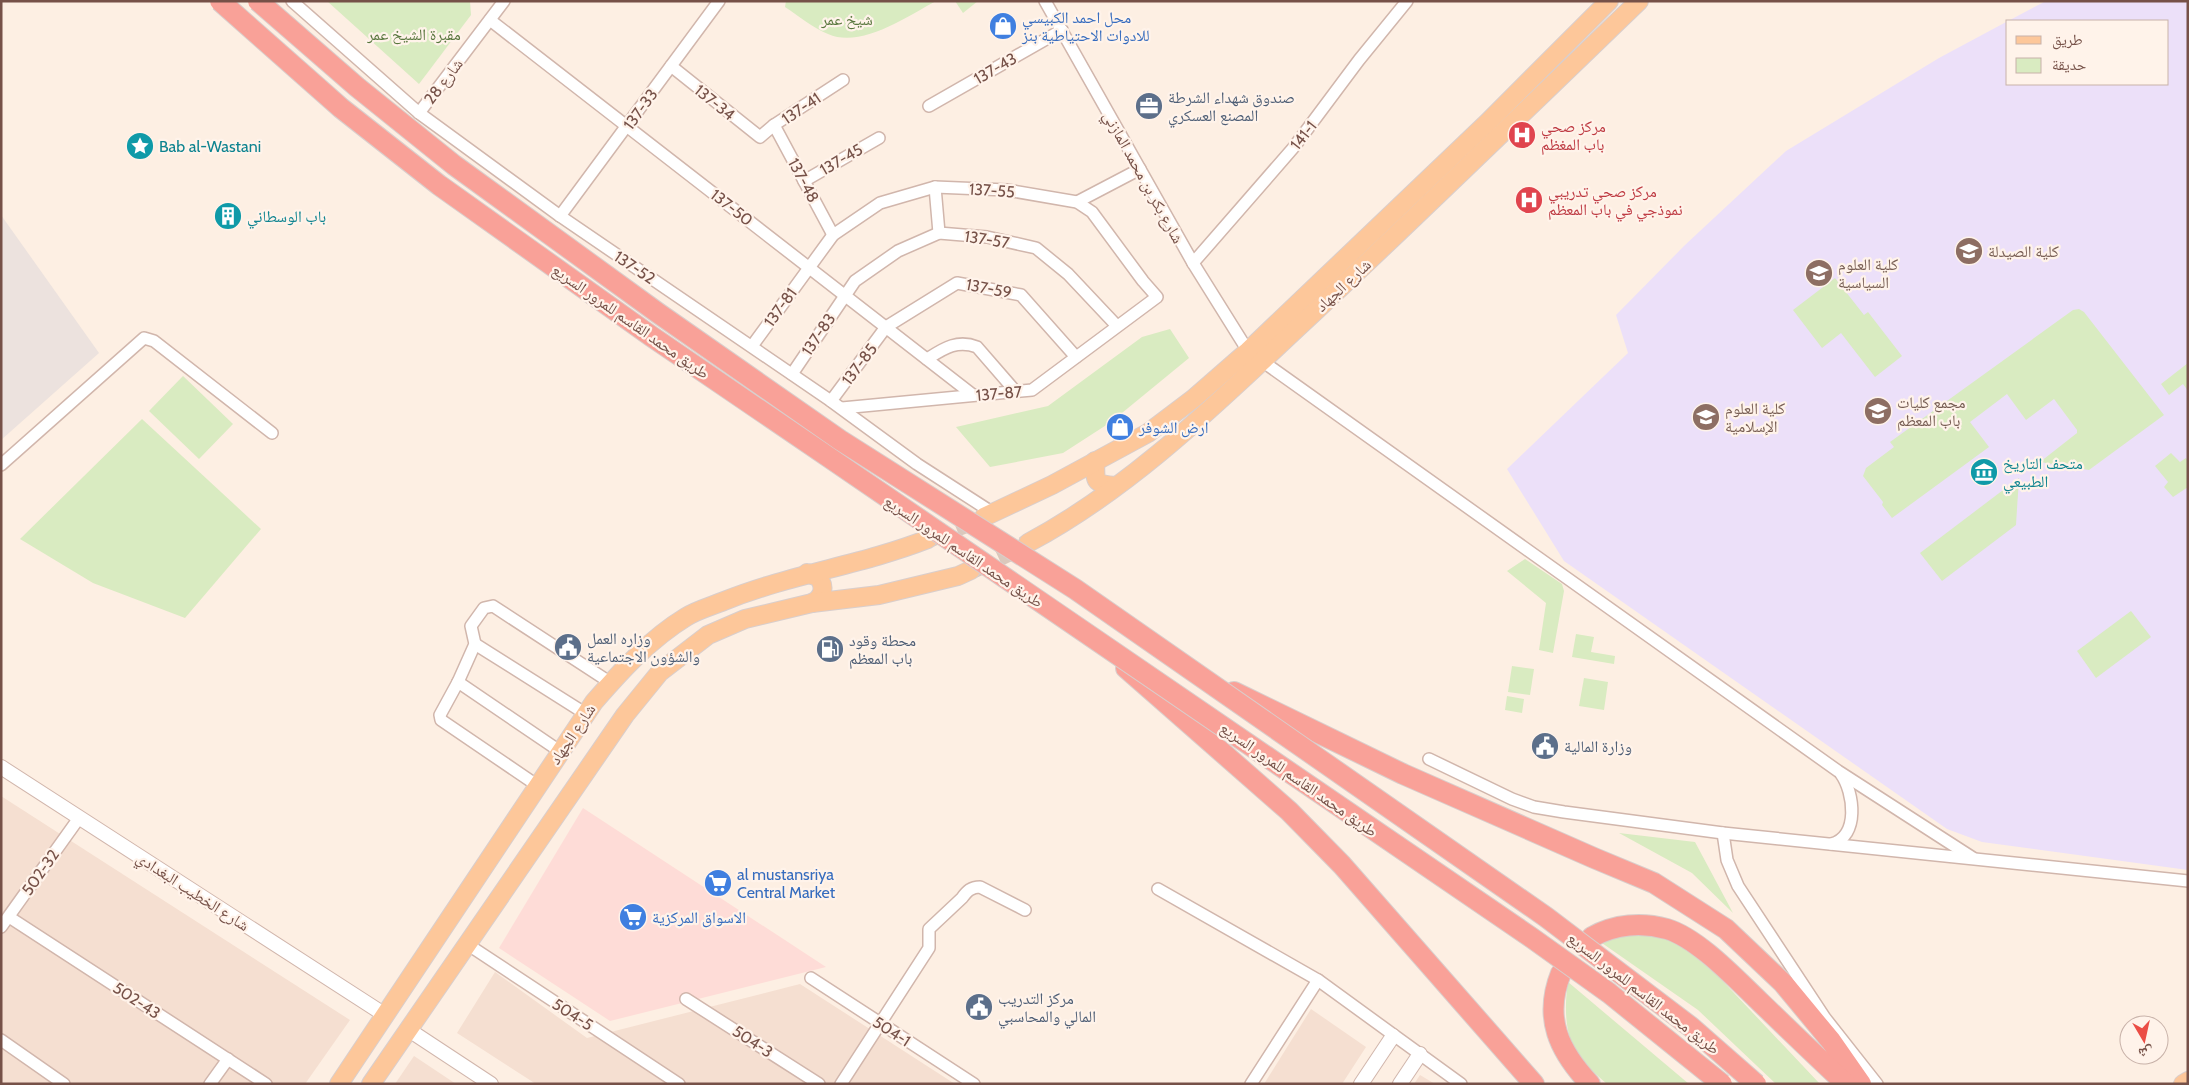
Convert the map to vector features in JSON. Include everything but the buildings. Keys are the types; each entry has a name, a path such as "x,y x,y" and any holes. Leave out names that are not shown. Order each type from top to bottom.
{"highway":[{"name":"طريق محمد القاسم للمرور السريع","path":"220,1 341,108 439,185 651,336 1532,938 1608,993 1722,1084"},
{"name":"طريق محمد القاسم للمرور السريع","path":"258,1 357,87 454,165 650,308 840,440 1075,589 1546,917 1691,1027 1756,1084"},
{"path":"1094,640 1289,811 1342,865 1534,1084"},
{"path":"1187,668 1359,753 1654,883 1726,929 1783,983 1831,1041 1861,1084"},
{"path":"1592,937 1624,926 1645,925 1668,930 1690,940 1725,969 1846,1084"},
{"path":"1561,973 1553,1005 1559,1038 1562,1049 1572,1065 1590,1084"}],"main road":[{"name":"شارع الجهاد","path":"1028,543 1080,514 1161,452 1255,356 1426,207 1494,128 1609,1"},
{"name":"شارع الجهاد","path":"1494,128 1639,1"},
{"name":"شارع الجهاد","path":"988,515 1052,485 1148,433 1255,356"},
{"path":"1095,461 1094,472 1097,481 1101,484 1115,486"},
{"name":"شارع الجهاد","path":"340,1084 586,714 633,659 686,616 736,596 807,573 867,560 928,539"},
{"name":"شارع الجهاد","path":"372,1084 625,715 660,672 708,635 745,619 812,603 880,594 958,576 972,570"},
{"path":"807,573 818,577 823,588 819,599 812,603"},
{"path":"2183,1084 2188,1081"}],"street":[{"name":"137-52","path":"292,1 419,114 560,216 831,400 988,515"},
{"name":"شارع 28","path":"419,114 504,1"},
{"name":"137-33","path":"560,216 718,1"},
{"name":"شارع بكر بن محمد المازني","path":"1045,1 1192,264 1255,356"},
{"name":"141-1","path":"1192,264 1294,147 1359,60 1407,1"},
{"name":"137-50","path":"490,20 973,395"},
{"name":"137-43","path":"929,106 1062,30"},
{"name":"137-34","path":"671,66 760,137"},
{"name":"137-41","path":"760,137 774,125 843,80"},
{"name":"137-48","path":"774,125 833,235"},
{"name":"137-45","path":"804,181 879,138"},
{"path":"1077,202 1140,169"},
{"path":"934,187 939,233"},
{"name":"137-55","path":"809,267 833,235 880,203 934,187 1006,190 1077,202 1092,212 1157,297"},
{"name":"137-57","path":"844,295 855,281 898,252 939,233 987,237 1036,248 1068,274 1117,326"},
{"name":"137-81","path":"752,346 809,267"},
{"name":"137-59","path":"886,327 957,282 1022,295 1076,357"},
{"name":"137-83","path":"792,374 844,295"},
{"name":"137-87","path":"842,408 1032,390 1157,297"},
{"name":"137-85","path":"831,400 886,327"},
{"path":"1,465 144,338 154,341 272,433"},
{"path":"927,359 946,347 955,344 972,345 977,347 1016,392"},
{"path":"1255,356 1838,771 1973,858"},
{"path":"538,786 441,720 440,715 458,682 475,644 471,626 484,608 493,606 611,683"},
{"path":"475,644 586,714"},
{"path":"458,682 560,752"},
{"path":"1429,759 1512,800 1534,807 1722,833 2188,881"},
{"name":"شارع الخطيب البغدادي","path":"1,767 385,1015"},
{"path":"1830,844 1838,842 1844,837 1852,813 1850,795 1838,771"},
{"name":"502-32","path":"1,927 79,818"},
{"path":"1722,833 1726,860 1738,886 1826,1018 1878,1084"},
{"path":"841,1084 929,948 929,929 966,892 973,887 980,887 1025,910"},
{"path":"1158,889 1318,980 1461,1084"},
{"name":"502-43","path":"9,917 266,1084"},
{"name":"504-5","path":"467,944 679,1084"},
{"name":"504-1","path":"811,978 974,1084"},
{"path":"1251,1084 1318,980"},
{"name":"504-3","path":"686,999 819,1084"},
{"path":"408,1030 492,1084"},
{"path":"1361,1084 1393,1036"},
{"path":"1,1040 64,1084"},
{"path":"1400,1084 1420,1054"},
{"path":"210,1084 228,1059"}],"shaded area":[{"name":"مجمع كليات باب المعظم","path":"2046,1 2188,1 2188,870 1982,842 1947,829 1564,561 1507,469 1628,353 1616,315 1685,245 1786,151 1939,58 2006,22 2006,85 2169,85 2169,20 2010,20"},
{"path":"1,215 99,353 1,440"},
{"path":"1,796 350,1020 305,1084 1,1084"},
{"path":"583,808 826,967 610,1021 499,948"},
{"path":"495,972 587,1038 800,984 955,1084 536,1084 457,1033"},
{"path":"1311,1009 1366,1047 1342,1084 1264,1084"},
{"path":"414,1056 456,1084 395,1084"},
{"path":"1420,1075 1435,1084 1414,1084"}],"green space":[{"name":"مقبرة الشيخ عمر","path":"327,1 470,1 471,15 419,84"},
{"name":"شيخ عمر","path":"786,1 936,1 884,29 855,37 841,38 811,25 785,7"},
{"path":"955,1 978,1 963,13"},
{"path":"1835,278 1864,315 1868,312 1902,356 1875,377 1841,333 1822,348 1793,310"},
{"path":"2079,309 2084,312 2164,415 2089,470 2040,462 2077,433 2077,430 2054,399 2026,420 2007,394 1970,422 1989,447 1892,518 1882,505 1883,502 1863,476 1866,468 1894,447 1890,442 2073,310"},
{"path":"1170,329 1189,358 1111,422 1063,453 990,467 956,427 1048,406 1142,337"},
{"path":"2188,363 2188,391 2183,384 2169,395 2161,384"},
{"path":"183,376 233,424 199,459 149,411"},
{"path":"142,419 261,529 185,618 93,583 20,539"},
{"path":"2171,453 2180,462 2186,458 2188,461 2188,487 2173,497 2164,487 2168,482 2155,466"},
{"path":"2019,478 2016,525 1942,581 1920,553"},
{"path":"1525,559 1562,584 1564,591 1553,653 1539,650 1546,603 1507,571"},
{"path":"2131,611 2151,637 2096,678 2077,651"},
{"path":"1576,634 1594,637 1591,652 1615,656 1614,664 1572,657"},
{"path":"1512,666 1534,669 1530,695 1508,692"},
{"path":"1584,678 1608,682 1604,710 1579,706"},
{"path":"1507,696 1524,699 1522,713 1505,710"},
{"path":"1619,833 1695,842 1733,913 1692,873"},
{"path":"1651,934 1681,945 1718,976 1820,1084 1776,1084 1698,1010 1599,941 1623,935"},
{"path":"1568,982 1689,1084 1607,1084 1584,1063 1572,1045 1566,1014"}],"tunnel":[{"path":"931,538 981,518"},
{"path":"974,569 1025,545"}],"place":[{"name":"محل احمد الكبيسي للادوات الاحتياطية بنز","path":"1003,26"},
{"name":"صندوق شهداء الشرطة المصنع العسكري","path":"1149,106"},
{"name":"مركز صحي باب المغظم","path":"1522,135"},
{"name":"Bab al-Wastani","path":"140,146"},
{"name":"مركز صحي تدريبي نموذجي في باب المعظم","path":"1529,200"},
{"name":"باب الوسطاني","path":"228,216"},
{"name":"كلية الصيدلة","path":"1969,251"},
{"name":"كلية العلوم السياسية","path":"1819,273"},
{"name":"مجمع كليات باب المعظم","path":"1878,411"},
{"name":"كلية العلوم الإسلامية","path":"1706,417"},
{"name":"ارض الشوفر","path":"1120,427"},
{"name":"متحف التاريخ الطبيعي","path":"1984,472"},
{"name":"وزاره العمل والشؤون الاجتماعية","path":"568,647"},
{"name":"محطة وقود باب المعظم","path":"830,649"},
{"name":"وزارة المالية","path":"1545,746"},
{"name":"al mustansriya Central Market","path":"718,883"},
{"name":"الاسواق المركزية","path":"633,917"},
{"name":"مركز التدريب المالي والمحاسبي","path":"979,1007"}]}
